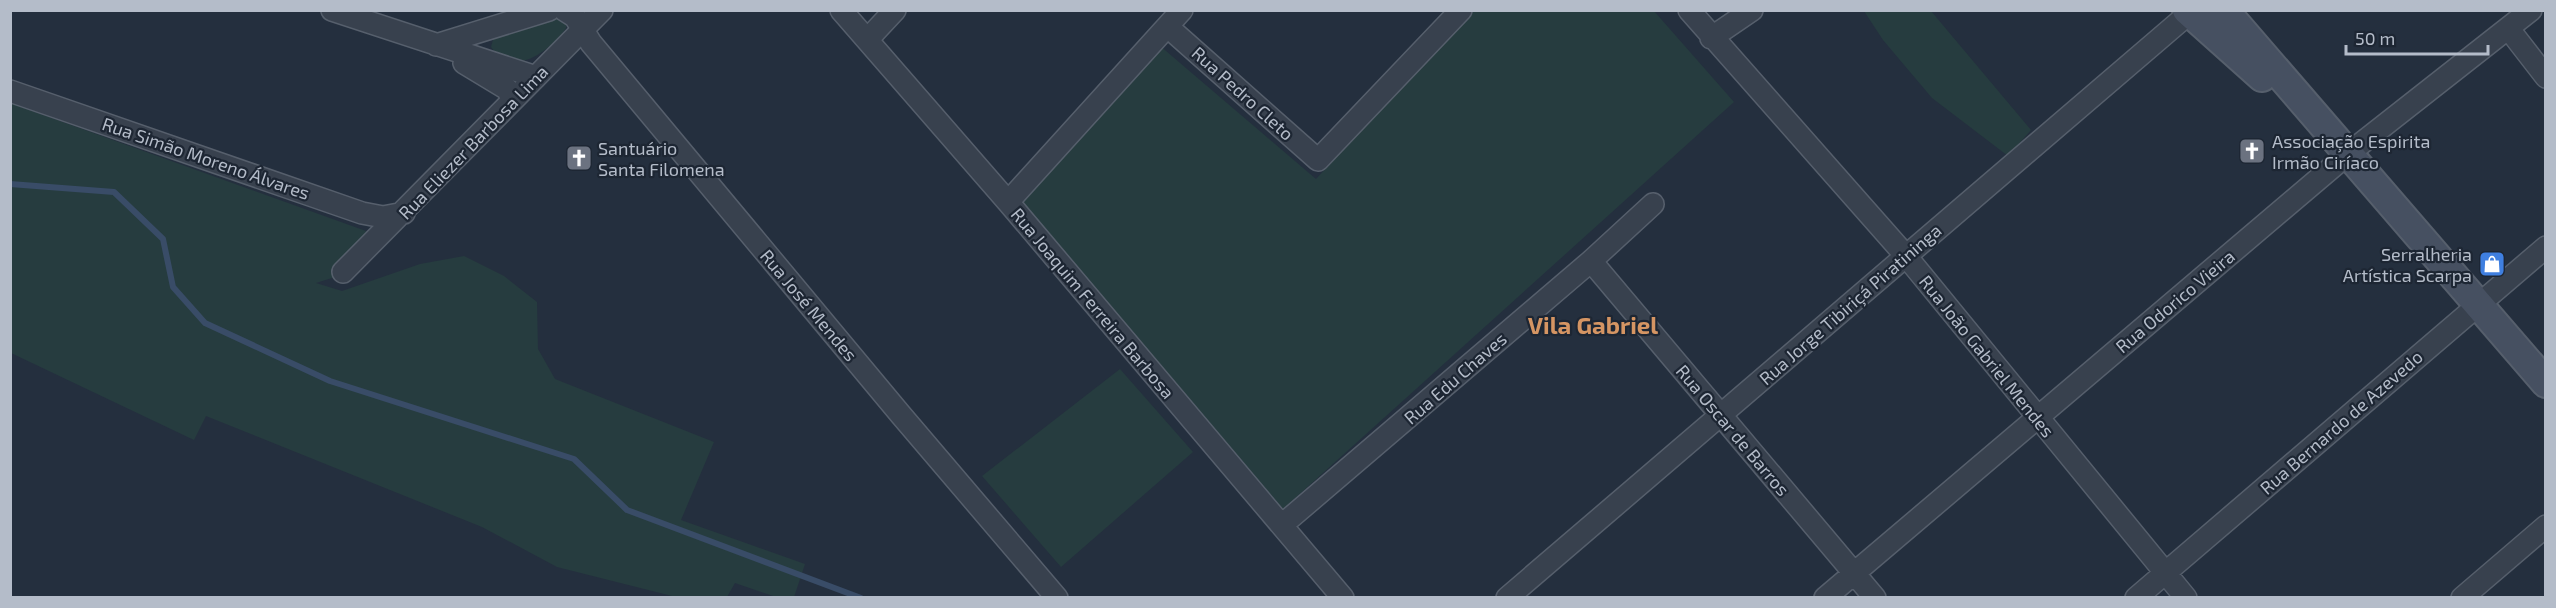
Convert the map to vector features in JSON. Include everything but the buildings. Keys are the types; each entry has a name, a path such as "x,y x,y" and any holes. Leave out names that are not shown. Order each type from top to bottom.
{"main road":[{"path":"2224,10 2546,383"},
{"path":"2190,11 2349,153"}],"street":[{"path":"332,10 536,77"},
{"path":"436,45 549,10"},
{"name":"Rua José Mendes","path":"564,10 575,17 583,30 901,415 1057,597"},
{"name":"Rua Eliezer Barbosa Lima","path":"343,272 404,213 602,10"},
{"name":"Rua Joaquim Ferreira Barbosa","path":"841,10 1008,202 1343,597"},
{"path":"867,40 895,10"},
{"path":"1008,202 1182,10"},
{"name":"Rua Pedro Cleto","path":"1168,27 1318,160 1461,10"},
{"name":"Rua João Gabriel Mendes","path":"1689,10 1711,38 1906,256 2036,418 2186,597"},
{"path":"1711,38 1752,10"},
{"name":"Rua Odorico Vieira","path":"1825,597 2349,153 2531,10"},
{"name":"Rua Jorge Tibiriçá Piratininga","path":"1507,597 2190,11"},
{"path":"2508,28 2546,77"},
{"path":"436,45 507,89 513,100"},
{"name":"Rua Simão Moreno Álvares","path":"10,91 362,213 383,217 404,213"},
{"name":"Rua Edu Chaves","path":"1282,525 1591,261 1653,204"},
{"name":"Rua Bernardo de Azevedo","path":"2136,597 2546,247"},
{"name":"Rua Oscar de Barros","path":"1591,261 1875,597"},
{"path":"2462,597 2546,526"}],"green space":[{"path":"1474,11 1654,11 1734,102 1283,509 1020,199 1159,45 1316,179"},
{"path":"1864,11 1931,11 2031,130 2008,156 1932,98 1883,40"},
{"path":"553,16 566,19 566,28 551,45 531,58 510,61 500,56 491,47 494,36"},
{"path":"10,103 366,231 364,242 335,277 316,283 342,291 420,264 464,256 504,276 537,302 538,349 555,379 714,442 681,520 805,564 794,597 776,597 735,583 727,597 676,597 557,567 482,527 206,416 194,440 11,353"},
{"path":"1120,369 1193,452 1061,567 982,476"}],"waterway":[{"path":"10,184 114,192 163,239 173,287 205,323 330,381 574,459 627,510 861,598"}],"place":[{"name":"Associação Espirita Irmão Ciríaco","path":"2252,151"},
{"name":"Santuário Santa Filomena","path":"579,158"},
{"name":"Serralheria Artística Scarpa","path":"2492,264"}],"district":[{"name":"Vila Gabriel","path":"1593,324"}]}
